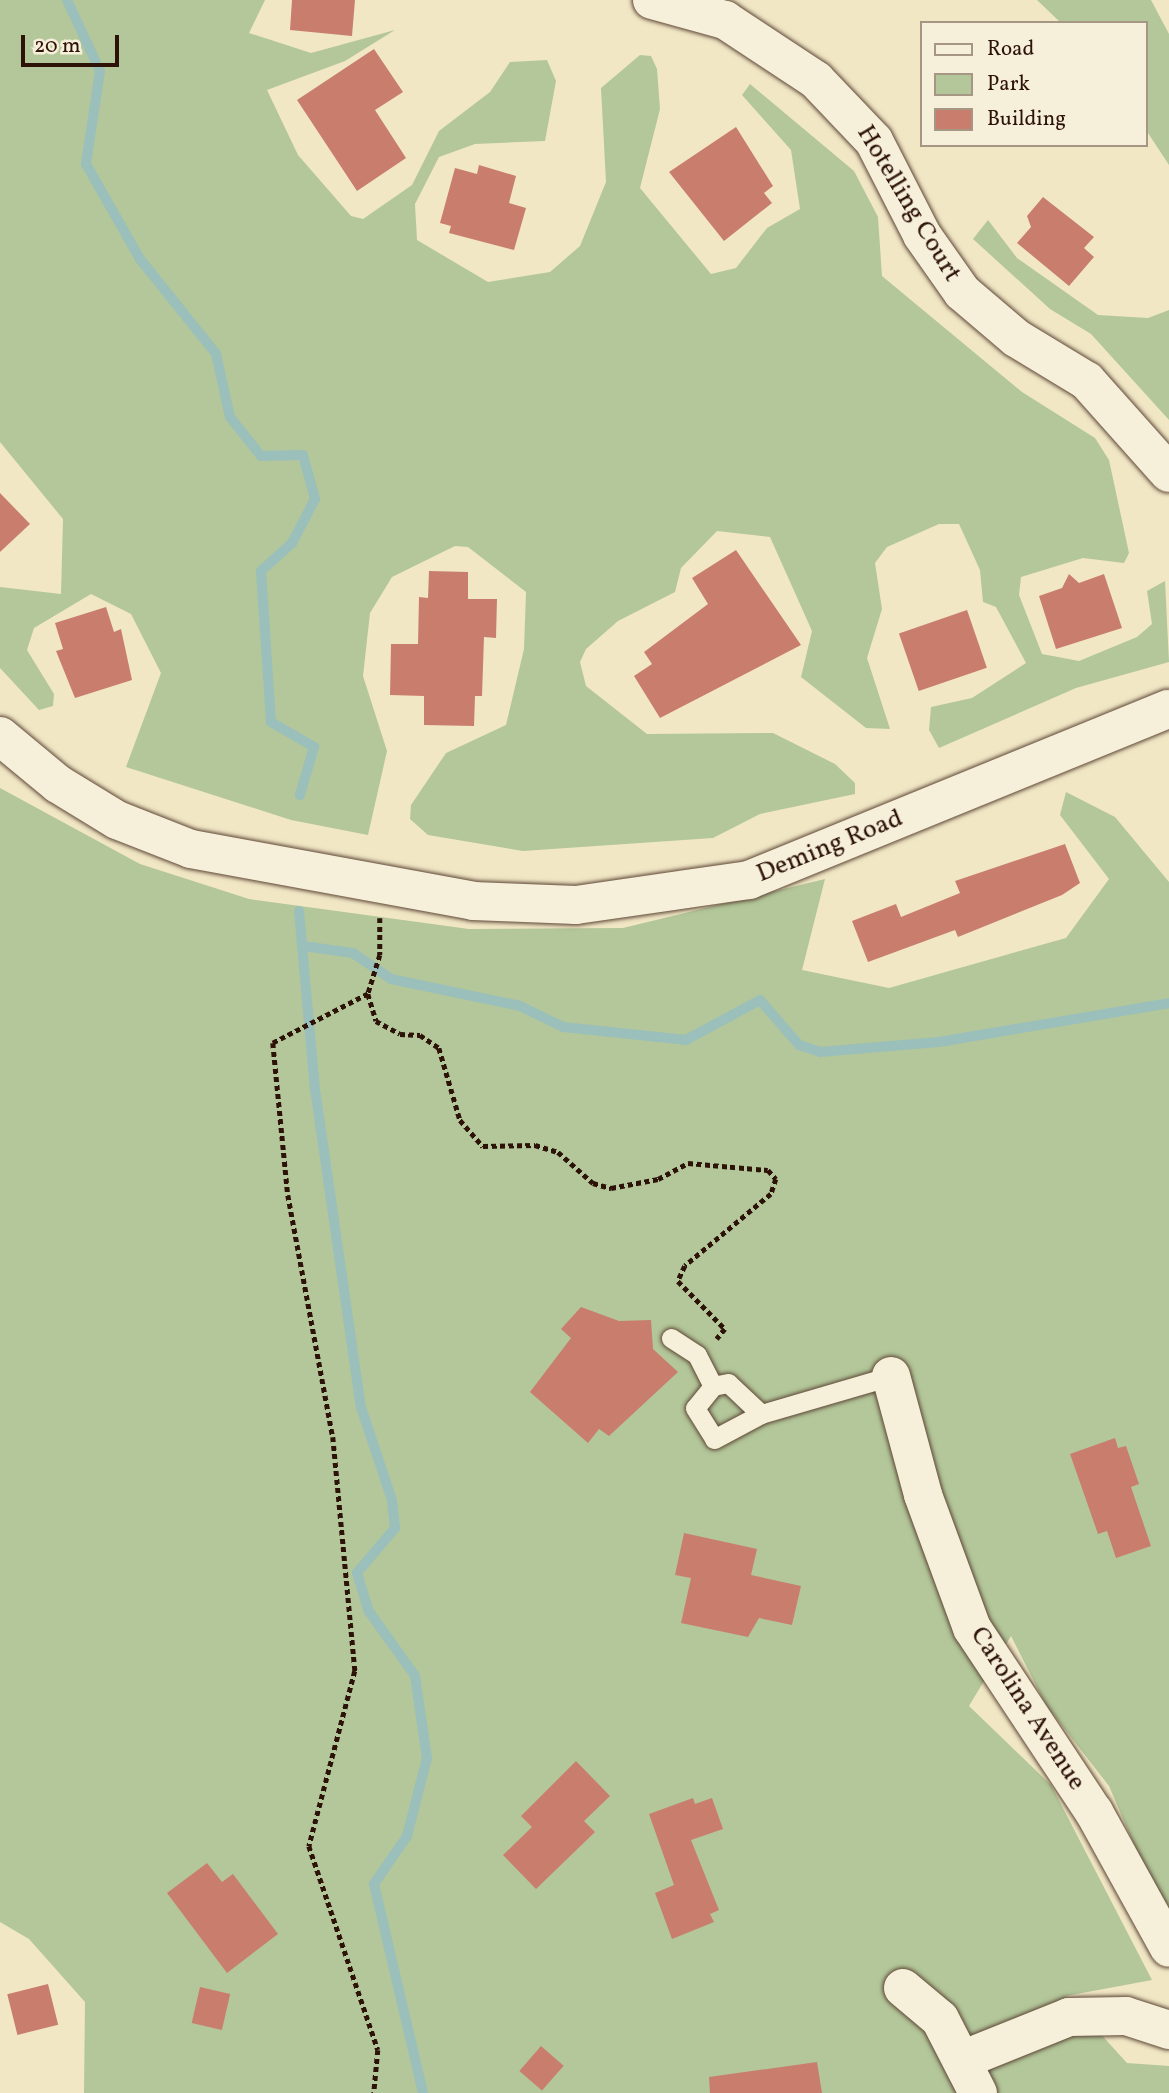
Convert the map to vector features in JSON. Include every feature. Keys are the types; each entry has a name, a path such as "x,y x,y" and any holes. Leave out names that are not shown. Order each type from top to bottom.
{"street":[{"name":"Hotelling Court","path":"652,0 725,20 816,80 874,141 922,235 962,292 1016,338 1087,381 1169,473"},
{"name":"Deming Road","path":"0,736 58,784 117,820 250,865 349,877 473,901 576,905 748,880 1169,709"},
{"name":"Carolina Avenue","path":"891,1376 923,1495 972,1628 1094,1812 1169,1948"},
{"path":"903,1988 940,2019 970,2076 1069,2017 1126,2016 1169,2030"}],"lane":[{"path":"671,1338 696,1355 713,1386"},
{"path":"761,1413 729,1382 713,1386 695,1408 714,1438 761,1413 891,1376"}],"path":[{"path":"380,955 368,994 376,1021 439,1048 460,1120 483,1146 535,1145 558,1152 593,1183 611,1188 658,1179 688,1163 768,1170 776,1180 771,1194 685,1266 678,1281 725,1329 696,1355"},
{"path":"368,994 273,1044 288,1195 333,1437 355,1671 309,1846 377,2050 374,2093"}],"green space":[{"path":"0,0 265,0 249,33 311,53 395,30 345,61 267,90 298,155 351,216 363,219 412,185 439,131 490,92 510,62 547,60 556,81 545,141 475,144 439,157 415,204 417,240 488,282 550,272 580,246 606,182 601,88 640,55 651,56 657,69 660,109 640,188 711,274 736,268 767,228 800,209 791,150 742,95 750,84 854,171 878,217 882,276 1022,392 1095,438 1109,460 1129,553 1124,563 1083,558 1021,577 1019,595 1042,654 1079,661 1137,637 1152,624 1147,591 1165,581 1169,662 1076,688 939,748 929,730 931,707 972,698 1026,663 996,607 983,602 980,570 959,524 939,524 887,547 875,563 882,609 867,658 890,729 866,728 801,677 812,631 770,537 717,531 681,568 675,592 618,621 586,649 580,662 586,686 647,734 773,733 835,764 855,783 855,794 760,814 713,838 523,851 428,835 410,819 411,805 446,753 506,725 524,649 526,592 468,547 455,546 392,577 370,613 363,676 387,751 368,835 291,820 126,767 161,673 131,614 91,594 34,628 27,650 54,694 53,706 39,710 0,668 0,587 61,594 63,519 0,442"},
{"path":"1037,0 1151,0 1169,34 1169,165 1148,133 1148,21 1059,21"},
{"path":"988,220 1017,258 1098,315 1148,318 1169,310 1169,420 1091,334 1050,309 973,239"},
{"path":"0,788 140,864 249,899 469,929 623,928 825,879 802,970 889,988 1066,938 1109,879 1060,815 1066,792 1115,817 1169,882 1169,1926 1109,1786 1046,1705 1011,1636 969,1706 1051,1785 1152,1980 1066,1996 1127,2063 1169,2066 1169,2093 84,2093 85,2002 29,1939 0,1922"}],"building":[{"path":"292,0 355,0 352,36 290,30"},
{"path":"374,49 403,92 375,110 406,158 357,191 297,100"},
{"path":"736,127 773,186 764,193 772,203 724,241 669,172"},
{"path":"479,165 516,176 509,203 526,208 514,250 449,233 451,226 440,223 455,168 477,174"},
{"path":"1043,197 1094,237 1084,248 1094,257 1069,286 1017,243 1031,227 1027,216"},
{"path":"0,493 30,524 0,552"},
{"path":"736,550 801,645 660,718 634,676 652,664 644,652 708,604 692,578"},
{"path":"429,571 468,572 468,599 497,599 496,638 484,637 482,696 475,696 474,726 424,725 424,696 390,695 391,644 418,644 419,597 428,598"},
{"path":"1069,574 1079,583 1104,574 1122,628 1056,649 1039,596 1062,588"},
{"path":"106,607 114,632 121,629 132,680 75,698 56,651 63,649 55,623"},
{"path":"967,610 987,668 919,691 899,633"},
{"path":"1065,844 1080,883 1062,895 958,937 955,930 868,962 852,921 896,904 901,917 960,893 955,881"},
{"path":"581,1307 619,1321 651,1320 653,1349 678,1372 609,1436 599,1429 588,1443 530,1392 571,1338 561,1329"},
{"path":"1115,1438 1118,1448 1126,1446 1139,1484 1131,1487 1151,1546 1116,1558 1107,1531 1098,1534 1070,1454"},
{"path":"684,1533 757,1549 751,1575 801,1586 792,1625 759,1618 748,1637 681,1623 691,1578 675,1575"},
{"path":"576,1761 610,1796 584,1821 595,1832 536,1889 503,1855 532,1827 521,1816"},
{"path":"693,1798 695,1804 712,1798 723,1829 691,1840 719,1910 710,1914 714,1922 672,1939 655,1893 674,1885 649,1814"},
{"path":"207,1863 222,1882 233,1874 278,1934 227,1973 167,1893"},
{"path":"48,1984 58,2025 17,2035 7,1994"},
{"path":"200,1987 230,1994 222,2030 192,2023"},
{"path":"541,2046 564,2066 542,2091 519,2071"},
{"path":"817,2062 822,2093 710,2093 709,2077"}],"waterway":[{"path":"67,0 100,71 86,164 140,259 216,354 230,417 261,456 303,455 315,499 292,543 261,571 271,722 314,747 300,795"},
{"path":"299,911 315,1089 361,1407 392,1500 395,1528 357,1573 368,1610 415,1676 427,1758 407,1836 374,1884 423,2093"},
{"path":"303,946 353,953 391,979 520,1006 563,1027 686,1040 760,1000 799,1045 820,1052 939,1042 1169,1003"}]}
